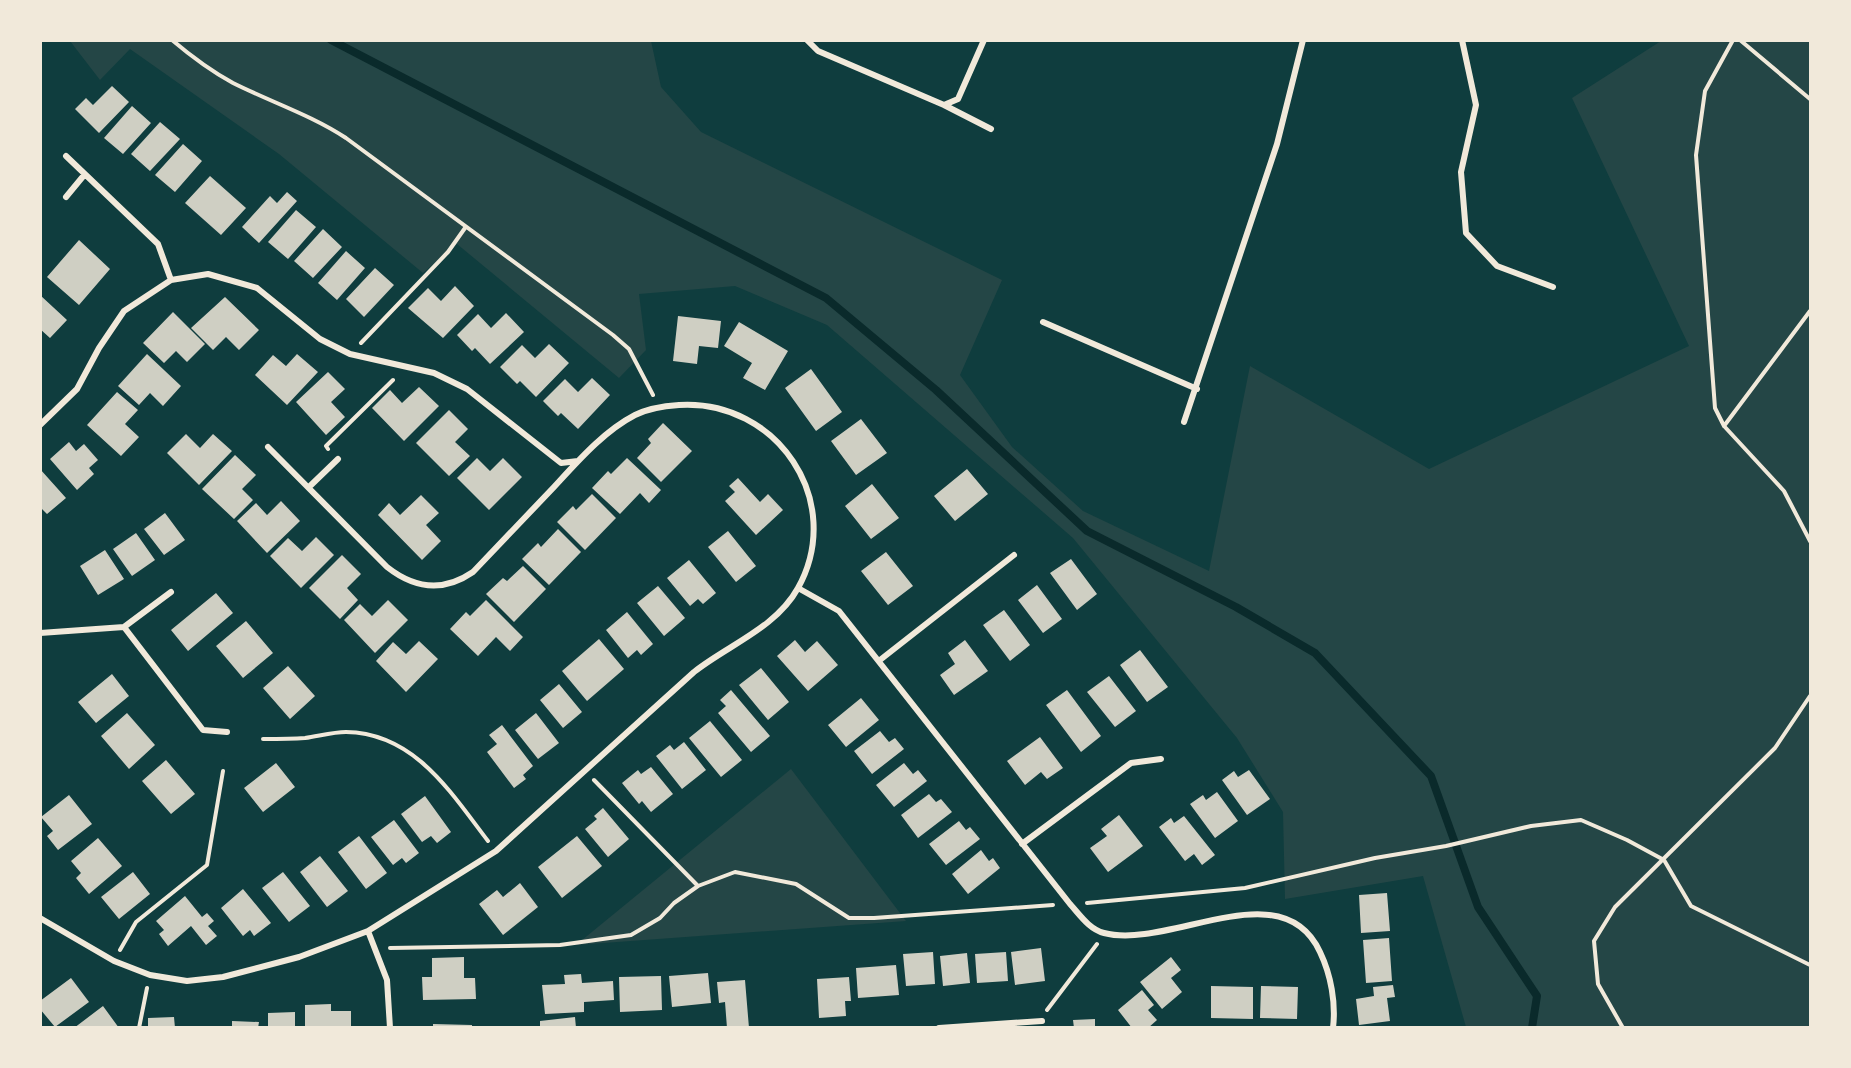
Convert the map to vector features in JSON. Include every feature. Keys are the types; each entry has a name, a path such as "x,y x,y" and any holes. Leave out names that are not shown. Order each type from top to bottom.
{"street":[{"path":"807,40 818,51 944,105 991,129"},
{"path":"944,105 958,99 984,40"},
{"path":"1184,422 1197,389 1277,144 1302,40"},
{"path":"1462,40 1476,105 1461,172 1466,233 1497,266 1553,287"},
{"path":"66,156 159,244 171,280"},
{"path":"66,197 85,174"},
{"path":"40,425 77,389 99,348 124,311 171,280 208,274 257,288 320,339 350,354 434,373 467,389 561,463 578,461"},
{"path":"1043,322 1197,389"},
{"path":"40,918 114,960 150,975 187,981 223,977 299,957 368,931 496,850 694,672 783,610 798,588 810,560 814,526 809,498 798,470 779,442 751,419 717,406 659,406 637,414 617,426 578,461 473,572 458,583 442,586 422,585 402,579 268,447"},
{"path":"309,487 338,459"},
{"path":"880,660 1014,555"},
{"path":"798,588 839,611 880,660 1070,904 1091,927 1105,933 1129,935 1260,913 1285,917 1313,937 1326,964 1335,1010 1333,1028"},
{"path":"40,633 124,627 171,592"},
{"path":"124,627 203,730 227,732"},
{"path":"1023,844 1131,763 1161,759"},
{"path":"368,931 387,980 390,1028"},
{"path":"939,1028 1042,1021"}],"path":[{"path":"172,40 201,65 233,83 327,126 629,349 659,406"},
{"path":"1733,40 1705,91 1696,155 1715,408 1724,426 1784,491 1810,541"},
{"path":"1740,40 1810,99"},
{"path":"350,354 448,252 465,228"},
{"path":"1724,426 1810,311"},
{"path":"338,459 326,446 407,366"},
{"path":"1623,1028 1598,984 1594,941 1615,907 1775,748 1810,696"},
{"path":"263,739 303,738 346,732 367,735 392,744 416,756 431,768 496,850"},
{"path":"114,960 136,922 207,865 223,771"},
{"path":"585,771 698,886"},
{"path":"375,947 560,945 631,935 660,918 674,903 698,886 735,872 773,877 796,884 849,918 1070,904 1245,888 1531,826 1581,820 1627,840 1664,860 1691,906 1810,964"},
{"path":"1042,1021 1044,1014 1105,933"},
{"path":"139,1028 150,975"}],"shaded area":[{"path":"70,41 651,41 661,87 701,132 1002,280 960,375 1012,447 1083,511 1209,571 1250,366 1429,469 1689,346 1572,98 1661,41 1810,41 1810,1027 1466,1027 1423,876 1285,899 1283,812 1237,738 1073,538 827,325 735,286 639,294 646,350 619,378 457,244 423,273 279,154 130,49 100,80"},
{"path":"791,769 906,921 576,945"}],"building":[{"path":"112,86 129,102 99,133 75,109 86,98 93,105"},
{"path":"132,106 151,123 123,154 104,138"},
{"path":"160,122 180,139 150,171 131,154"},
{"path":"183,144 202,161 175,192 155,175"},
{"path":"210,176 246,208 221,235 185,203"},
{"path":"287,192 297,201 259,243 242,227 270,196 277,203"},
{"path":"296,210 316,227 288,259 268,242"},
{"path":"323,229 342,247 313,278 294,261"},
{"path":"79,240 110,269 79,305 47,277"},
{"path":"346,251 365,268 337,300 318,283"},
{"path":"375,268 394,285 364,317 346,299"},
{"path":"455,286 474,306 443,338 408,308 428,288 441,301"},
{"path":"40,295 67,320 50,338 40,329"},
{"path":"225,297 259,330 239,350 226,337 213,350 191,328"},
{"path":"173,312 205,344 187,362 176,351 164,363 143,343"},
{"path":"506,313 524,332 490,364 475,348 472,351 457,335 478,314 491,328"},
{"path":"678,316 721,321 718,348 699,346 697,364 673,361"},
{"path":"739,322 788,351 765,390 743,378 752,363 724,346"},
{"path":"549,344 569,363 536,397 520,381 517,384 500,367 522,345 535,358"},
{"path":"147,354 181,386 163,406 150,393 139,405 118,386"},
{"path":"297,354 318,372 287,405 255,375 273,355 286,366"},
{"path":"811,369 842,412 816,431 785,388"},
{"path":"328,372 345,389 331,402 345,417 326,435 296,402"},
{"path":"592,378 610,395 578,429 561,413 558,416 543,401 565,379 578,392"},
{"path":"419,387 439,406 404,441 372,408 390,390 402,403"},
{"path":"117,392 138,410 125,424 139,437 121,456 87,425"},
{"path":"449,410 468,429 455,442 470,456 449,476 416,443"},
{"path":"861,419 887,453 856,475 831,441"},
{"path":"663,423 692,451 661,482 637,458 651,443 648,439"},
{"path":"186,434 200,448 213,434 232,451 199,485 167,453"},
{"path":"69,442 76,451 84,444 98,460 89,468 94,474 77,490 50,459"},
{"path":"235,455 256,475 242,489 253,500 234,519 202,489"},
{"path":"477,458 490,471 503,458 522,477 489,510 457,478"},
{"path":"627,458 661,490 649,503 640,493 620,514 592,488 608,471 611,474"},
{"path":"40,469 66,498 47,514 40,507"},
{"path":"967,469 988,494 955,521 934,496"},
{"path":"738,478 760,502 768,494 783,510 756,535 725,501 735,492 729,486"},
{"path":"872,484 899,518 871,539 845,506"},
{"path":"592,494 616,518 585,550 557,522 573,506 576,510"},
{"path":"421,495 439,513 426,525 441,541 422,560 378,515 389,503 400,515"},
{"path":"281,501 300,521 267,553 237,521 256,503 267,515"},
{"path":"165,513 185,540 164,555 144,529"},
{"path":"558,529 581,552 549,585 522,559 538,543 541,547"},
{"path":"728,531 756,566 736,582 708,547"},
{"path":"136,533 155,560 132,576 113,549"},
{"path":"316,537 334,555 301,588 270,556 288,538 302,551"},
{"path":"105,550 124,579 98,595 80,566"},
{"path":"886,552 913,586 888,605 861,571"},
{"path":"342,555 361,574 347,588 358,600 340,619 309,588"},
{"path":"1071,559 1097,594 1077,610 1050,573"},
{"path":"689,560 716,593 703,604 698,599 690,606 667,578"},
{"path":"523,566 546,589 514,622 486,594 503,578 507,581"},
{"path":"1037,585 1062,619 1043,633 1018,600"},
{"path":"658,586 685,618 664,636 637,603"},
{"path":"216,593 233,613 188,651 171,630"},
{"path":"388,600 408,620 375,653 344,620 360,604 372,616"},
{"path":"486,600 523,637 510,651 496,637 478,656 450,629 466,612 470,616"},
{"path":"1004,610 1030,645 1010,661 983,625"},
{"path":"627,612 653,644 641,655 637,650 628,658 606,630"},
{"path":"246,621 273,653 243,678 216,646"},
{"path":"599,639 624,669 587,701 562,671"},
{"path":"795,640 805,652 817,641 838,665 808,691 777,656"},
{"path":"965,640 988,671 954,695 940,675 955,664 948,653"},
{"path":"419,641 438,659 406,692 376,661 393,642 406,654"},
{"path":"1140,650 1168,687 1147,702 1120,665"},
{"path":"288,666 315,696 290,719 263,688"},
{"path":"761,668 789,702 768,720 739,685"},
{"path":"112,674 129,696 96,723 78,702"},
{"path":"1109,676 1136,711 1115,727 1087,692"},
{"path":"559,684 582,712 563,728 540,700"},
{"path":"731,690 770,736 751,752 718,713 726,706 720,700"},
{"path":"1067,690 1101,736 1081,752 1046,705"},
{"path":"861,698 879,720 846,747 828,725"},
{"path":"127,713 155,745 129,769 101,736"},
{"path":"536,713 559,743 538,759 515,730"},
{"path":"710,721 742,760 721,777 689,738"},
{"path":"502,725 533,766 523,775 526,779 514,788 487,752 497,744 489,735"},
{"path":"880,731 889,742 895,738 904,749 872,774 854,751"},
{"path":"1040,737 1063,768 1047,779 1041,772 1025,785 1007,761"},
{"path":"684,742 706,770 682,789 656,756 670,745 674,750"},
{"path":"166,760 195,794 171,814 142,781"},
{"path":"276,763 295,787 263,812 244,788"},
{"path":"904,763 913,774 918,770 927,781 894,807 876,785"},
{"path":"651,767 673,794 651,812 642,801 639,804 622,783 638,770 641,774"},
{"path":"1249,770 1270,799 1247,815 1222,780 1234,771 1238,777"},
{"path":"1217,792 1238,821 1215,838 1190,804 1203,795 1206,800"},
{"path":"929,794 936,802 941,799 952,812 918,838 901,815"},
{"path":"69,795 92,824 58,850 47,836 53,831 41,817"},
{"path":"425,796 451,832 437,843 431,836 422,842 401,814"},
{"path":"603,808 629,839 608,857 585,829 597,819 594,816"},
{"path":"1119,815 1143,846 1108,872 1090,848 1107,836 1101,829"},
{"path":"1184,816 1215,855 1202,865 1194,854 1185,861 1159,827 1171,818 1174,823"},
{"path":"394,820 419,853 406,863 402,858 393,865 371,837"},
{"path":"959,821 966,830 970,827 980,839 946,865 929,844"},
{"path":"359,836 387,873 366,889 338,852"},
{"path":"577,836 602,866 562,898 538,867"},
{"path":"98,838 122,866 89,894 76,878 81,873 71,861"},
{"path":"981,850 989,861 993,858 1000,868 968,894 952,874"},
{"path":"320,856 348,891 327,907 300,872"},
{"path":"133,872 150,894 119,919 101,897"},
{"path":"283,872 310,906 289,922 262,888"},
{"path":"520,883 538,907 503,935 479,904 497,890 503,897"},
{"path":"243,889 271,923 254,936 250,930 243,936 221,908"},
{"path":"1387,893 1390,931 1361,933 1359,895"},
{"path":"185,896 202,917 207,913 214,921 208,926 217,936 206,945 191,926 168,946 159,934 164,930 156,921"},
{"path":"1389,938 1392,981 1366,983 1363,940"},
{"path":"1041,948 1045,981 1015,985 1011,952"},
{"path":"933,952 935,984 906,986 903,954"},
{"path":"1006,952 1008,981 977,983 975,954"},
{"path":"967,953 970,983 943,986 940,956"},
{"path":"464,957 464,978 475,978 476,999 423,1000 422,977 432,977 432,958"},
{"path":"1171,957 1181,970 1171,978 1182,992 1162,1009 1140,982"},
{"path":"896,965 899,995 858,998 856,968"},
{"path":"708,973 711,1003 672,1007 669,976"},
{"path":"581,974 582,983 613,981 614,1000 584,1002 584,1012 545,1014 542,985 565,984 564,975"},
{"path":"661,976 662,1010 620,1012 619,977"},
{"path":"849,977 851,1001 845,1001 846,1016 819,1018 817,979"},
{"path":"71,978 89,1002 55,1027 40,1009 40,1001"},
{"path":"745,980 749,1028 727,1028 725,1002 719,1003 717,982"},
{"path":"1393,985 1395,997 1387,998 1390,1021 1359,1025 1356,999 1374,996 1373,987"},
{"path":"1211,986 1253,987 1253,1019 1211,1018"},
{"path":"1261,986 1298,987 1297,1019 1260,1018"},
{"path":"1142,990 1154,1005 1148,1010 1157,1020 1148,1028 1132,1028 1118,1010"},
{"path":"331,1004 331,1011 351,1011 351,1028 305,1028 305,1005"},
{"path":"103,1006 119,1028 74,1028"},
{"path":"295,1012 295,1028 268,1028 268,1013"},
{"path":"174,1017 175,1028 148,1028 148,1018"},
{"path":"575,1017 576,1028 540,1028 540,1021"},
{"path":"1095,1019 1095,1028 1074,1028 1073,1020"},
{"path":"232,1021 259,1022 258,1028 232,1028"},
{"path":"433,1024 472,1025 472,1028 433,1028"}],"waterway":[{"path":"331,40 826,298 936,390 1087,531 1236,607 1315,653 1431,776 1478,907 1537,996 1532,1028"}]}
